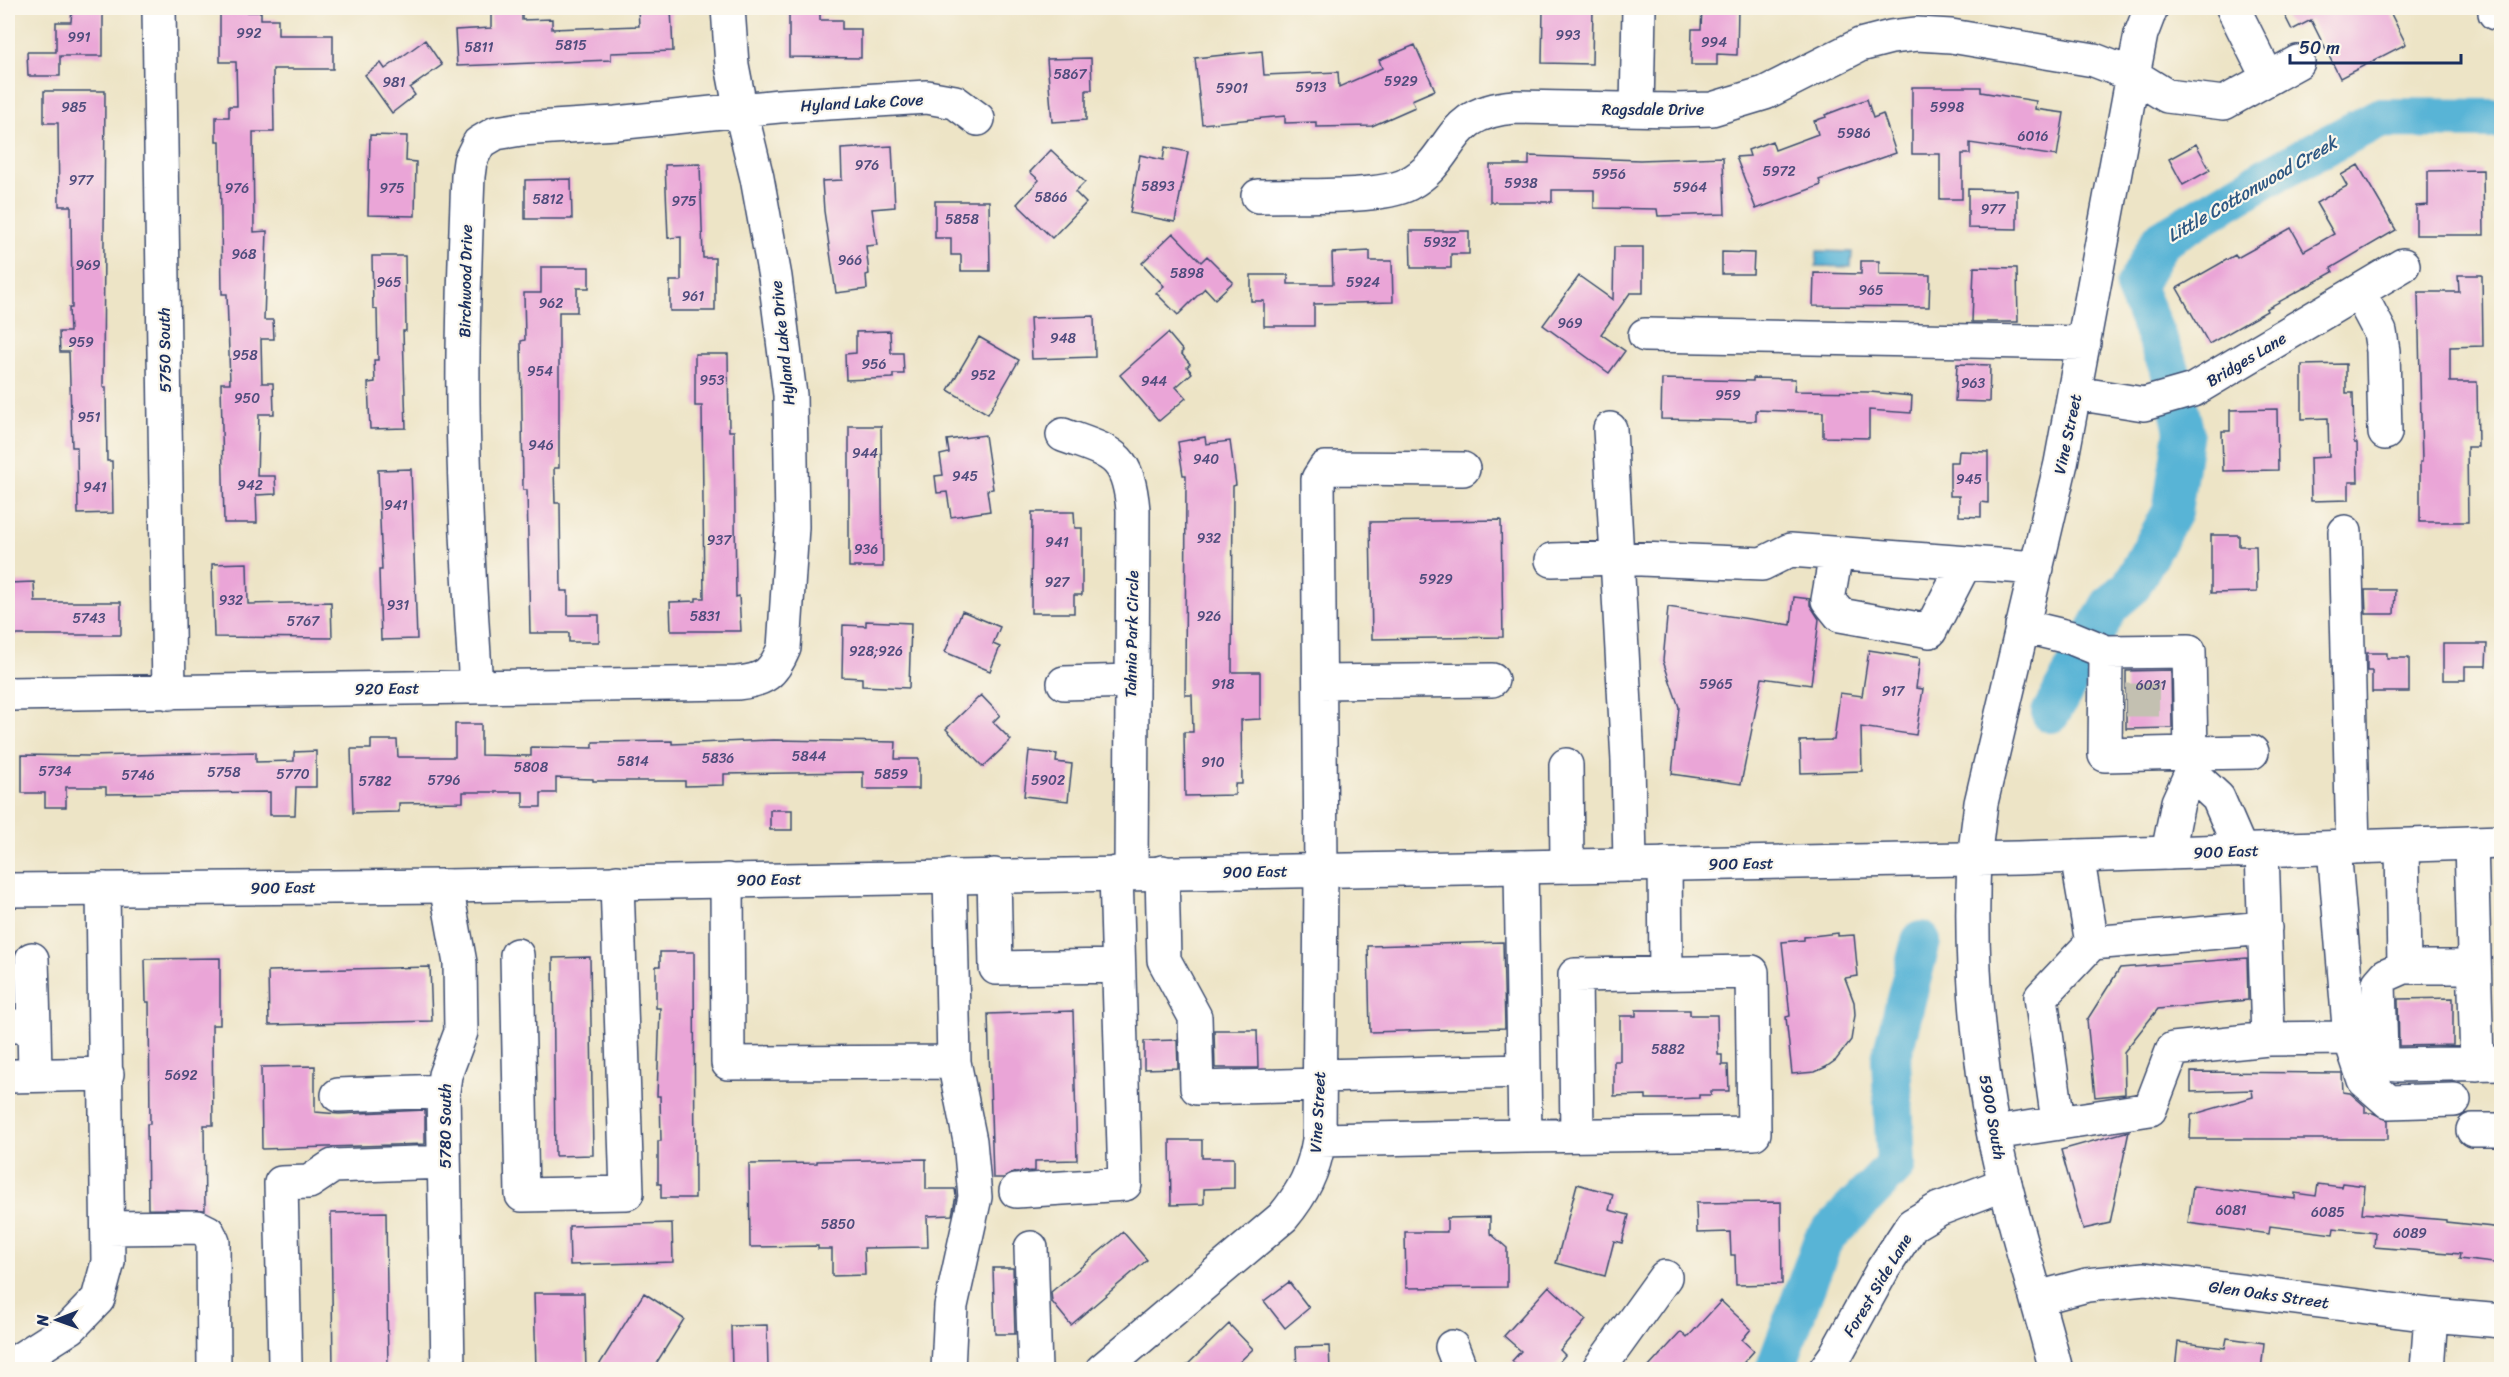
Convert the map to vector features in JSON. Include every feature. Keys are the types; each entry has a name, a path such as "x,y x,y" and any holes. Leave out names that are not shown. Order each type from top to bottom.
{"street":[{"name":"5750 South","path":"159,8 169,693"},
{"name":"Hyland Lake Drive","path":"728,8 732,65 757,178 775,277 790,395 792,527 785,637 784,648 777,665 766,676"},
{"path":"1637,109 1640,8"},
{"name":"Vine Street","path":"1974,859 1981,803 2037,568 2075,393 2141,34 2151,8"},
{"path":"2233,8 2268,78"},
{"name":"Ragsdale Drive","path":"1258,196 1377,193 1399,189 1410,184 1427,169 1466,121 1495,109 1515,107 1694,110 1729,105 1765,93 1860,45 1891,37 1917,34 1950,36 2094,60 2133,75 2167,96 2224,103 2298,62"},
{"name":"Hyland Lake Cove","path":"741,112 779,106 927,97 956,102 978,119"},
{"name":"Birchwood Drive","path":"476,687 466,518 463,403 468,176 474,152 479,143 496,133 741,112"},
{"name":"Bridges Lane","path":"2075,393 2135,404 2155,403 2193,390 2403,265"},
{"path":"2359,292 2380,332 2383,351 2385,433"},
{"path":"1645,335 2084,343"},
{"path":"1610,429 1628,761 1630,865"},
{"name":"Tahnia Park Circle","path":"1063,435 1109,452 1122,464 1131,484 1133,510 1131,681 1136,873"},
{"name":"Vine Street","path":"1102,1370 1283,1217 1299,1197 1316,1160 1319,1140 1321,870 1318,479 1325,468 1463,469"},
{"path":"2345,532 2343,847 2350,1038 2364,1080 2389,1102 2454,1100"},
{"path":"1552,560 1617,558 1762,564 1790,550 2037,568"},
{"path":"1836,554 1828,600 1840,615 1930,631 1965,563"},
{"path":"2022,626 2093,647 2189,651 2183,699 2192,763 2178,802 2168,853"},
{"path":"2093,647 2116,700 2105,755 2192,763 2252,752"},
{"name":"920 East","path":"8,693 169,693 737,683 753,682 766,676"},
{"path":"1320,682 1492,680"},
{"path":"1064,683 1131,681"},
{"path":"2192,763 2252,851 2265,928 2268,1039"},
{"path":"1566,765 1567,866"},
{"path":"2474,967 2403,967 2386,975 2379,983 2381,1056 2385,1062 2395,1065 2489,1063 2474,967 2486,843"},
{"name":"900 East","path":"8,890 446,886 1974,859 2486,843"},
{"path":"2402,846 2403,967"},
{"path":"2077,856 2092,943"},
{"name":"5900 South","path":"1974,859 1972,910 1976,991 1982,1054 1994,1133 2005,1184 2038,1298 2055,1370"},
{"path":"1665,864 1666,973"},
{"path":"1521,867 1525,1136"},
{"path":"1016,1191 1125,1184 1118,966 1136,873"},
{"path":"1136,873 1164,960 1195,1017 1197,1088 1524,1071"},
{"path":"994,875 996,968 1118,966"},
{"path":"948,1370 951,1306 975,1197 970,1141 954,1062 950,876"},
{"path":"726,880 728,1063 954,1062"},
{"path":"517,955 522,1195 627,1193 617,882"},
{"name":"5780 South","path":"446,886 460,963 461,1032 445,1075 443,1091 448,1370"},
{"path":"8,1367 39,1359 98,1299 108,1262 103,889"},
{"path":"2058,1122 2041,997 2092,943 2265,928"},
{"path":"20,966 13,984 21,1076 107,1074"},
{"path":"1319,1140 1754,1132 1752,972 1575,975 1577,1134"},
{"path":"1994,1133 2150,1109 2173,1048 2268,1039 2350,1038"},
{"path":"338,1095 443,1091"},
{"path":"285,1363 281,1183 309,1182 333,1166 444,1162"},
{"name":"Forest Side Lane","path":"1825,1370 1883,1269 1912,1225 1939,1209 2005,1184"},
{"path":"108,1228 198,1227 208,1232 213,1242 214,1370"},
{"path":"1031,1248 1035,1370"},
{"path":"1598,1370 1665,1276"},
{"name":"Glen Oaks Street","path":"2038,1298 2087,1285 2144,1279 2431,1315 2502,1321"},
{"path":"2427,1370 2431,1315"}],"water":[{"path":"1817,251 1852,252 1851,267 1816,266"}],"building":[{"path":"72,8 103,8 103,56 60,56 60,76 28,76 27,52 56,52 56,22 71,22"},
{"path":"491,8 522,8 522,20 552,19 552,29 639,26 638,8 671,8 673,51 611,53 611,60 457,66 455,30 491,28"},
{"path":"789,8 820,8 820,20 842,20 842,29 861,29 861,58 789,57"},
{"path":"1543,8 1593,8 1592,64 1542,63"},
{"path":"1702,8 1738,8 1737,55 1717,54 1717,65 1691,65 1692,29 1701,29"},
{"path":"2281,8 2388,8 2406,44 2340,78 2311,20 2292,30"},
{"path":"220,12 261,12 261,19 278,19 278,35 333,35 333,69 273,69 274,132 253,132 254,232 267,231 264,320 273,320 274,339 261,339 262,383 273,383 274,414 259,414 257,476 275,476 276,494 256,495 257,523 224,523 221,383 230,383 227,294 222,294 220,141 216,141 216,117 229,117 229,106 237,106 236,62 220,62"},
{"path":"425,40 442,65 410,88 415,95 392,113 365,75 381,63 385,69"},
{"path":"1415,45 1435,90 1412,100 1415,107 1372,126 1316,127 1316,122 1285,123 1285,116 1202,124 1195,58 1262,51 1264,75 1338,72 1339,87 1382,68 1379,60"},
{"path":"1091,58 1092,90 1086,90 1086,120 1052,122 1047,59"},
{"path":"1912,87 1981,87 1981,92 2036,101 2035,109 2064,113 2057,156 1970,143 1970,154 1962,154 1962,199 1940,199 1940,154 1912,154"},
{"path":"44,91 105,91 103,387 106,387 107,461 112,461 113,513 78,514 77,447 72,447 69,352 60,352 59,332 70,332 69,308 72,308 71,206 59,206 58,123 44,123"},
{"path":"1867,99 1873,118 1883,114 1896,153 1819,180 1821,185 1756,209 1736,157 1750,156 1748,150 1772,141 1775,150 1818,134 1814,121"},
{"path":"370,135 407,136 406,161 416,162 415,216 368,215"},
{"path":"2196,144 2210,170 2183,185 2169,159"},
{"path":"892,146 895,207 872,209 877,245 866,246 869,274 866,275 867,289 836,293 822,181 842,180 841,149"},
{"path":"1165,147 1188,152 1175,222 1130,213 1140,155 1163,160"},
{"path":"1051,150 1085,182 1075,192 1086,203 1052,238 1017,204 1039,180 1030,172"},
{"path":"1529,156 1640,160 1723,157 1725,214 1658,216 1657,209 1594,208 1594,190 1552,190 1552,202 1490,202 1490,165 1529,165"},
{"path":"700,164 703,258 715,258 715,311 670,311 670,281 681,281 681,237 668,238 665,165"},
{"path":"2358,165 2396,230 2331,268 2333,272 2209,344 2177,288 2235,255 2237,258 2291,228 2304,251 2334,234 2316,203 2347,186 2341,175"},
{"path":"2483,170 2484,235 2416,235 2416,206 2428,205 2428,171"},
{"path":"571,179 572,219 525,219 525,180"},
{"path":"1968,189 2017,190 2017,229 1968,228"},
{"path":"935,201 989,201 990,271 961,271 961,255 951,255 951,238 935,238"},
{"path":"1410,231 1469,231 1469,254 1451,254 1451,268 1411,268"},
{"path":"1173,233 1201,262 1207,256 1233,282 1215,299 1205,288 1178,315 1156,293 1164,286 1142,263"},
{"path":"1614,247 1643,247 1643,293 1630,293 1601,334 1625,351 1609,373 1543,325 1579,276 1613,300"},
{"path":"1370,251 1370,261 1392,261 1393,302 1314,304 1314,326 1264,326 1264,301 1251,301 1251,275 1288,275 1288,284 1333,284 1332,253"},
{"path":"1722,252 1754,253 1753,274 1722,274"},
{"path":"372,256 405,256 406,331 403,331 406,428 370,429 368,383 375,382 374,360 378,360 377,309 373,308"},
{"path":"1861,261 1879,261 1879,274 1930,275 1929,307 1813,306 1814,273 1861,274"},
{"path":"541,267 589,267 589,288 577,288 577,312 559,312 559,468 554,468 555,503 560,503 561,591 568,591 568,615 599,615 599,642 569,642 569,633 530,633 527,490 523,490 521,341 525,340 524,293 541,293"},
{"path":"1974,267 2017,268 2018,322 1972,322"},
{"path":"2458,275 2482,275 2483,346 2450,347 2450,382 2477,382 2478,447 2467,447 2468,522 2420,522 2420,462 2422,462 2418,292 2459,292"},
{"path":"1094,316 1095,357 1032,359 1030,318"},
{"path":"890,331 891,353 903,353 904,374 893,374 893,378 846,380 845,354 856,353 856,332"},
{"path":"1168,333 1183,351 1181,353 1190,364 1187,367 1192,373 1176,387 1186,398 1159,421 1120,375"},
{"path":"979,337 1019,360 988,414 948,390"},
{"path":"695,354 728,354 729,431 734,431 736,597 739,596 741,631 671,631 670,602 696,601 696,598 704,598 702,406 695,406"},
{"path":"1957,364 1990,365 1989,402 1955,401"},
{"path":"2346,364 2346,393 2353,393 2354,443 2357,443 2358,482 2349,482 2349,500 2311,501 2310,458 2329,457 2328,418 2302,419 2302,365"},
{"path":"1753,378 1795,379 1794,391 1870,392 1912,396 1911,413 1869,410 1869,438 1823,437 1823,412 1756,410 1756,421 1661,419 1662,379 1753,381"},
{"path":"2277,409 2278,470 2223,471 2222,431 2230,431 2230,410"},
{"path":"849,426 881,426 883,567 849,567"},
{"path":"985,435 993,489 987,490 990,511 951,517 947,492 937,493 935,476 943,475 940,455 949,453 947,440"},
{"path":"1205,437 1206,444 1230,441 1236,485 1233,486 1232,672 1260,672 1260,719 1241,720 1242,784 1235,784 1235,795 1185,796 1184,732 1193,732 1192,695 1185,695 1186,475 1183,475 1178,442"},
{"path":"1959,451 1988,452 1988,503 1981,502 1981,517 1959,516 1959,496 1950,496 1950,462 1958,462"},
{"path":"411,469 417,639 381,640 379,570 382,570 378,470"},
{"path":"1032,512 1074,512 1075,528 1082,528 1082,595 1074,595 1074,613 1031,613"},
{"path":"1501,520 1503,637 1372,639 1370,522"},
{"path":"2211,535 2239,535 2239,546 2256,546 2257,592 2211,593"},
{"path":"247,563 248,604 331,602 332,638 214,637 212,564"},
{"path":"34,582 35,602 121,602 121,635 8,635 8,583"},
{"path":"2365,590 2395,590 2394,614 2366,614"},
{"path":"1794,597 1810,599 1810,605 1819,619 1811,685 1762,678 1741,784 1672,774 1679,707 1663,661 1668,607 1791,625"},
{"path":"962,611 1000,627 993,644 1000,647 990,671 945,652"},
{"path":"866,621 911,623 909,688 862,686 862,678 842,677 843,625 866,626"},
{"path":"2443,644 2487,644 2486,666 2465,666 2465,680 2443,680"},
{"path":"1869,650 1920,658 1916,688 1923,689 1916,735 1861,727 1862,771 1801,773 1800,741 1834,740 1840,693 1862,696"},
{"path":"2367,653 2387,653 2387,658 2409,658 2409,692 2372,692 2372,671 2367,671"},
{"path":"2171,670 2172,728 2126,729 2126,671"},
{"path":"981,695 1000,715 993,722 1011,740 983,767 946,729"},
{"path":"455,724 481,724 481,755 531,756 531,747 593,748 593,742 672,741 672,744 774,740 896,742 895,759 919,759 919,789 863,789 863,772 724,774 724,785 685,786 685,781 593,781 593,779 556,778 556,793 541,793 541,807 523,807 523,792 463,792 463,802 399,803 399,812 353,813 351,749 371,749 371,740 397,740 398,757 455,757"},
{"path":"316,751 316,787 296,787 295,815 270,815 270,792 106,794 106,787 66,787 66,807 45,807 45,793 22,793 22,755 89,756 256,752 256,762 294,761 294,752"},
{"path":"1029,751 1057,754 1056,762 1072,764 1068,801 1024,796"},
{"path":"770,810 792,810 792,830 770,830"},
{"path":"1838,933 1838,936 1854,935 1858,976 1845,978 1854,1002 1855,1015 1851,1040 1836,1060 1826,1067 1815,1072 1792,1074 1786,1017 1790,1016 1782,942"},
{"path":"1503,942 1505,1028 1370,1032 1368,946"},
{"path":"660,952 694,952 695,1198 661,1198 661,1184 658,1184 658,1141 661,1141 660,1096 657,1096 660,1008 656,1008 656,966 660,966"},
{"path":"590,957 593,1155 555,1156 553,958"},
{"path":"220,958 220,1025 212,1025 213,1125 204,1125 205,1210 148,1209 149,1002 146,1002 145,959"},
{"path":"2247,958 2248,1000 2158,1009 2124,1052 2125,1094 2095,1097 2087,1020 2120,968"},
{"path":"430,967 432,1021 269,1025 268,971"},
{"path":"2453,998 2453,1045 2399,1046 2398,999"},
{"path":"1636,1010 1690,1010 1690,1015 1717,1015 1718,1055 1722,1055 1722,1065 1728,1065 1729,1091 1711,1091 1711,1095 1699,1095 1699,1098 1646,1099 1646,1095 1614,1096 1614,1061 1620,1061 1620,1016 1636,1016"},
{"path":"1073,1011 1077,1160 1035,1161 1035,1171 1015,1172 1004,1178 993,1178 988,1014"},
{"path":"1214,1030 1257,1030 1258,1068 1215,1068"},
{"path":"1177,1040 1178,1068 1144,1069 1144,1041"},
{"path":"315,1066 315,1112 339,1114 425,1110 425,1144 262,1149 261,1067"},
{"path":"2191,1072 2342,1073 2343,1092 2350,1093 2365,1106 2365,1113 2373,1113 2388,1120 2388,1139 2190,1139 2191,1115 2253,1097 2252,1090 2191,1092"},
{"path":"2129,1131 2110,1223 2083,1229 2061,1150"},
{"path":"1170,1140 1202,1140 1202,1158 1234,1158 1234,1188 1204,1189 1204,1204 1171,1205"},
{"path":"926,1159 926,1189 955,1189 956,1196 952,1215 927,1216 928,1247 864,1248 865,1275 832,1276 832,1249 818,1249 818,1246 750,1247 749,1164"},
{"path":"2342,1183 2365,1186 2362,1213 2446,1220 2446,1222 2502,1228 2502,1264 2459,1259 2460,1254 2374,1247 2375,1233 2334,1228 2333,1234 2270,1226 2269,1234 2188,1223 2193,1186 2295,1199 2295,1193 2316,1196 2318,1184 2341,1187"},
{"path":"1577,1184 1613,1194 1609,1210 1629,1215 1622,1243 1614,1241 1605,1276 1556,1263"},
{"path":"1781,1202 1782,1284 1736,1285 1735,1255 1731,1255 1730,1232 1697,1233 1696,1203"},
{"path":"386,1212 388,1370 333,1370 331,1213"},
{"path":"1490,1217 1490,1233 1507,1248 1507,1287 1406,1288 1405,1232 1447,1232 1447,1218"},
{"path":"672,1223 673,1262 570,1265 569,1226"},
{"path":"1123,1232 1147,1260 1071,1325 1052,1302 1051,1292"},
{"path":"993,1268 1013,1268 1015,1334 995,1334"},
{"path":"1289,1282 1309,1308 1285,1328 1264,1301"},
{"path":"1549,1286 1586,1320 1560,1350 1565,1355 1552,1370 1521,1370 1512,1361 1521,1351 1504,1336"},
{"path":"534,1293 584,1293 586,1370 536,1370"},
{"path":"644,1293 684,1319 652,1370 596,1370"},
{"path":"1721,1301 1751,1329 1742,1340 1754,1351 1737,1370 1646,1370 1681,1332 1687,1338"},
{"path":"1229,1324 1253,1349 1231,1370 1182,1370"},
{"path":"767,1325 768,1370 732,1370 731,1326"},
{"path":"2227,1338 2264,1343 2261,1370 2175,1370 2178,1342 2225,1348"},
{"path":"1329,1346 1330,1370 1297,1370 1296,1347"}],"waterway":[{"name":"Little Cottonwood Creek","path":"2051,713 2110,605 2130,588 2172,512 2184,431 2170,370 2135,287 2161,240 2267,177 2379,118 2502,119"},
{"name":"Little Cottonwood Creek","path":"1775,1370 1823,1240 1896,1165 1891,1059 1921,941"}],"tunnel":[{"path":"2126,700 2176,700"}]}
